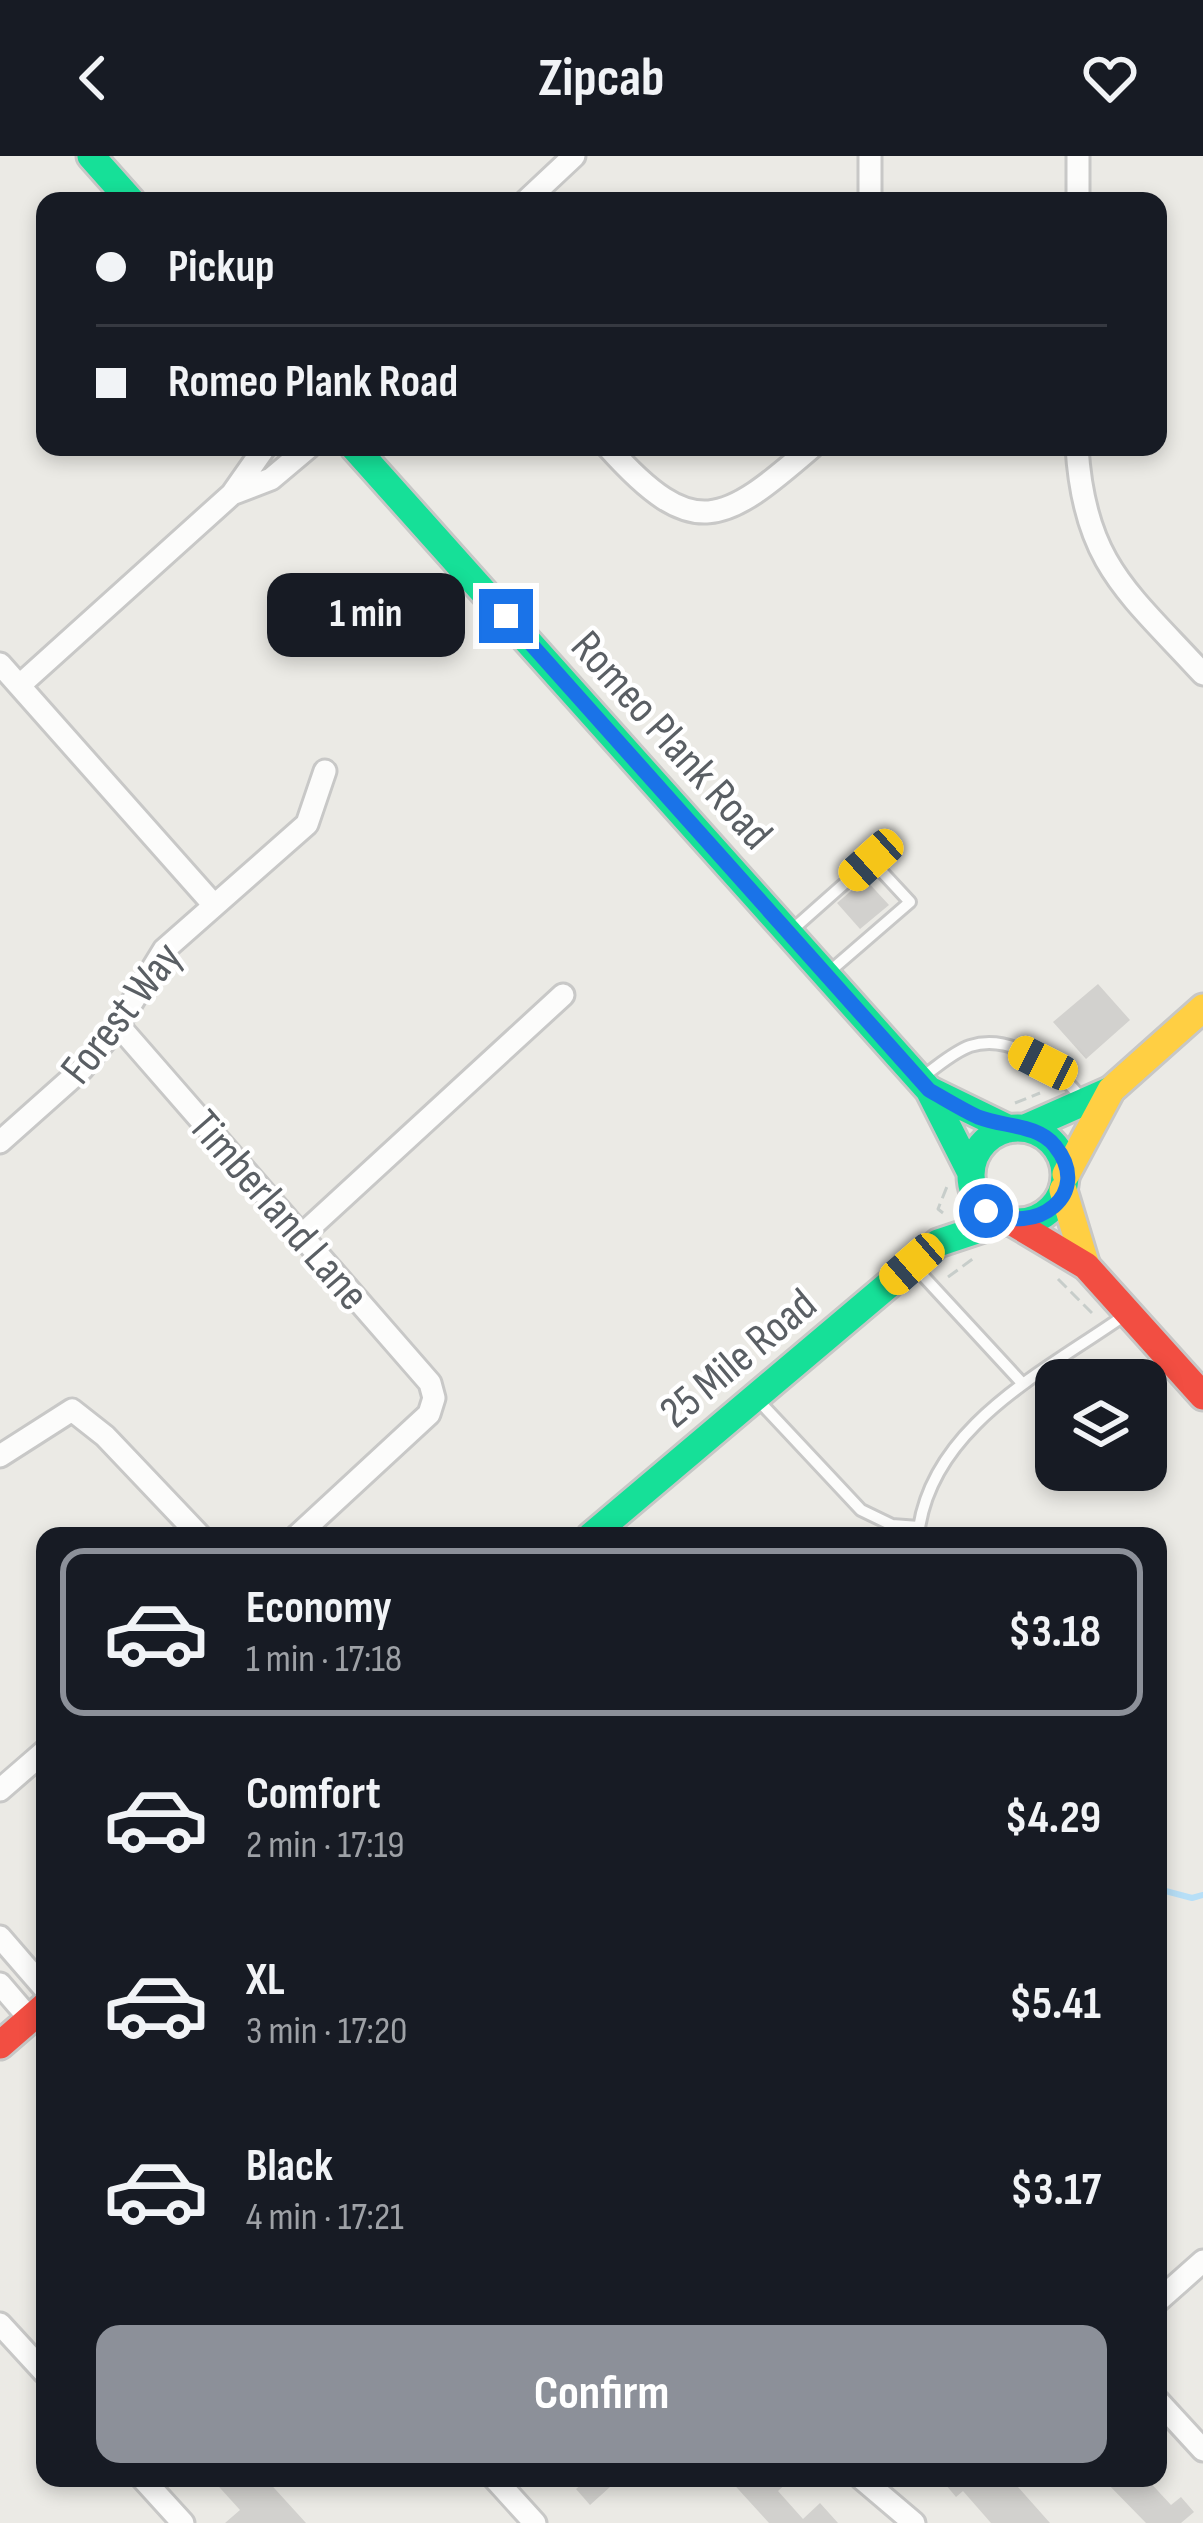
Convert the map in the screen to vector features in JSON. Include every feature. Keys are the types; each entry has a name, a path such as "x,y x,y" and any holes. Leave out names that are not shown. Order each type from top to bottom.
{"street":[{"path":"91,156 123,192"},
{"path":"536,192 574,156"},
{"path":"870,156 870,192"},
{"path":"1078,156 1078,192"},
{"path":"20,685 232,494 259,456"},
{"path":"232,494 271,479 298,456"},
{"name":"Romeo Plank Road","path":"362,456 924,1084 964,1176"},
{"path":"617,456 662,500 711,514 755,496 802,456"},
{"path":"1079,456 1094,542 1130,594 1203,674"},
{"path":"0,664 214,904"},
{"name":"Forest Way","path":"0,1142 82,1069 118,1025 164,950 307,824 325,771"},
{"path":"304,1233 563,995"},
{"path":"1086,1266 986,1211 964,1176 983,1143 1013,1121 1098,1095 1203,1008"},
{"name":"Timberland Lane","path":"118,1025 430,1383 434,1399 415,1430 307,1527"},
{"name":"Romeo Plank Road","path":"924,1084 1013,1121"},
{"path":"1009,1222 1043,1216 1065,1182 1098,1095"},
{"path":"1013,1121 1054,1144 1086,1266 1118,1320 1203,1396"},
{"name":"25 Mile Road","path":"938,1243 964,1176"},
{"name":"25 Mile Road","path":"602,1527 938,1243 1009,1222"},
{"path":"0,1456 72,1410 105,1436 191,1527"},
{"path":"0,1790 36,1759"},
{"path":"0,1937 36,1979"},
{"path":"0,1984 36,2012"},
{"path":"0,2045 36,2014"},
{"path":"1167,2293 1203,2261"},
{"path":"0,2324 36,2363"},
{"path":"1167,2411 1203,2450"},
{"path":"150,2487 183,2523"},
{"path":"502,2487 535,2523"},
{"path":"872,2487 914,2523"}],"lane":[{"path":"789,932 871,860 910,902 826,974"},
{"path":"924,1084 968,1046 989,1042 1043,1063 1098,1095"},
{"path":"912,1264 1022,1383"},
{"path":"919,1527 922,1500 941,1462 1022,1383 1118,1320"},
{"path":"755,1396 861,1510 900,1527"}],"path":[{"path":"1013,1121 1045,1091 1048,1097"},
{"path":"943,1213 938,1210 964,1176"},
{"path":"934,1287 981,1254 976,1246"},
{"path":"1053,1274 1118,1320"}],"building":[{"path":"865,879 889,905 860,929 837,903"},
{"path":"1098,984 1130,1020 1086,1059 1053,1022"},
{"path":"219,2487 273,2487 306,2523 225,2523 240,2510"},
{"path":"578,2487 610,2487 590,2505"},
{"path":"736,2487 782,2487 778,2491 803,2519 820,2503 838,2523 769,2523"},
{"path":"948,2487 1018,2487 1050,2523 991,2523 963,2491 956,2497"},
{"path":"1111,2487 1154,2487 1171,2505 1181,2497 1194,2512 1181,2523 1146,2523"}],"waterway":[{"path":"1167,1891 1192,1898 1203,1895"}],"traffic: fast":[{"path":"91,156 123,192"},
{"path":"362,456 929,1090 970,1171"},
{"path":"929,1090 1009,1129"},
{"path":"1025,1128 1111,1090"},
{"path":"1018,1128 1036,1131 1051,1142 1062,1157 1065,1175 1062,1193 1051,1208 1036,1219 1018,1222 1000,1219 985,1208 974,1193 971,1175 974,1157 985,1142 1000,1131 1018,1128"},
{"path":"602,1527 938,1243 1004,1221"}],"traffic: slow":[{"path":"1066,1174 1111,1090 1203,1008"},
{"path":"1063,1190 1086,1266"}],"traffic: jam":[{"path":"1014,1223 1086,1266 1203,1396"},
{"path":"0,2045 36,2014"}],"route":[{"path":"506,616 929,1090 972,1114 1009,1129 1041,1133 1054,1144 1066,1174 1056,1205 1029,1222 1004,1221 986,1211"}]}
